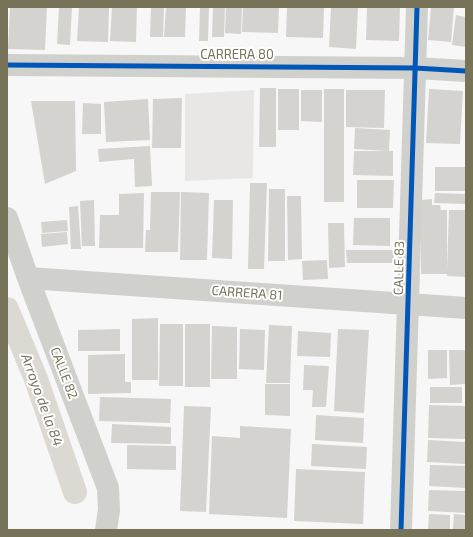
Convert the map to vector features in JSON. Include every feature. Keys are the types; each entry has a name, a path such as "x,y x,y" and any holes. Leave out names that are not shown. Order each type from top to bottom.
{"street":[{"name":"CALLE 83","path":"401,530 417,7"},
{"name":"CARRERA 80","path":"7,65 415,68 466,71"},
{"name":"CALLE 82","path":"7,218 28,278 108,488 109,510 106,530"},
{"name":"CARRERA 81","path":"28,278 466,308"}],"shaded area":[{"path":"254,90 253,178 185,181 185,94"}],"building":[{"path":"10,7 47,7 45,50 8,49"},
{"path":"59,7 72,7 70,45 57,44"},
{"path":"79,7 109,7 108,42 77,41"},
{"path":"112,7 137,7 136,42 110,41"},
{"path":"151,7 164,7 163,37 150,37"},
{"path":"166,7 186,7 185,37 164,37"},
{"path":"200,7 209,7 208,41 199,41"},
{"path":"213,7 225,7 224,37 212,37"},
{"path":"226,7 242,7 241,34 225,33"},
{"path":"243,7 279,7 278,33 242,32"},
{"path":"287,7 324,7 323,38 286,37"},
{"path":"331,7 358,7 356,49 329,47"},
{"path":"367,7 400,7 399,41 366,40"},
{"path":"431,7 454,7 451,42 428,40"},
{"path":"456,15 466,17 466,47 452,45"},
{"path":"260,88 276,88 276,147 259,147"},
{"path":"278,89 299,89 299,130 278,130"},
{"path":"324,89 344,89 344,202 324,202"},
{"path":"429,89 463,91 460,144 426,143"},
{"path":"301,90 322,90 322,122 301,121"},
{"path":"346,90 385,90 384,128 346,127"},
{"path":"182,98 181,148 152,148 153,99"},
{"path":"148,99 150,140 106,142 104,102"},
{"path":"31,101 75,101 76,171 45,184"},
{"path":"83,103 101,104 101,134 82,134"},
{"path":"355,128 390,130 389,151 393,151 393,176 353,175 354,151 387,151 354,149"},
{"path":"150,146 152,186 135,187 134,159 99,162 98,149"},
{"path":"435,167 466,167 466,191 435,191"},
{"path":"357,180 394,180 393,208 357,208"},
{"path":"250,183 267,183 264,269 248,269"},
{"path":"269,189 285,189 285,261 268,261"},
{"path":"151,192 180,192 178,252 145,252 146,230 150,230"},
{"path":"181,192 209,193 207,260 180,260"},
{"path":"144,193 143,248 99,248 100,215 119,215 119,194"},
{"path":"435,193 466,194 466,204 434,203"},
{"path":"287,196 301,196 302,259 288,260"},
{"path":"432,199 432,205 440,205 441,210 447,210 447,270 449,210 466,210 466,277 447,276 447,274 421,274 421,200"},
{"path":"94,200 95,246 82,246 80,201"},
{"path":"214,200 233,200 232,259 212,258"},
{"path":"78,206 81,249 71,249 69,207"},
{"path":"354,218 390,218 390,246 353,245"},
{"path":"67,220 68,231 42,233 41,222"},
{"path":"328,223 344,223 345,267 329,268"},
{"path":"67,232 68,244 42,247 41,234"},
{"path":"346,250 394,250 394,263 347,263"},
{"path":"327,260 328,279 303,280 302,261"},
{"path":"158,318 158,380 132,380 132,319"},
{"path":"160,324 183,324 183,386 159,386"},
{"path":"185,324 210,324 210,387 185,387"},
{"path":"269,325 292,326 290,383 266,383"},
{"path":"212,326 237,327 237,379 211,379"},
{"path":"120,329 120,351 78,351 78,330"},
{"path":"240,329 265,330 264,370 239,369"},
{"path":"338,329 369,330 364,413 334,411"},
{"path":"298,331 331,333 330,357 297,356"},
{"path":"428,350 447,350 447,378 428,379"},
{"path":"449,350 466,350 466,384 450,385"},
{"path":"125,354 125,382 131,382 131,393 88,394 88,355"},
{"path":"304,365 329,366 326,407 312,407 313,390 303,390"},
{"path":"265,384 290,384 290,416 265,415"},
{"path":"430,387 462,387 462,403 430,403"},
{"path":"100,397 171,399 170,423 99,421"},
{"path":"429,405 466,406 466,439 428,438"},
{"path":"184,406 211,407 206,512 180,511"},
{"path":"316,415 364,418 363,443 315,440"},
{"path":"112,424 171,427 171,444 111,443"},
{"path":"240,426 291,429 287,518 209,514 212,436 240,438"},
{"path":"428,440 466,442 466,464 427,462"},
{"path":"312,444 367,447 366,469 311,466"},
{"path":"127,445 176,446 176,470 127,469"},
{"path":"430,465 466,466 466,488 429,486"},
{"path":"296,469 365,472 363,524 294,521"},
{"path":"429,490 466,491 466,513 428,511"},
{"path":"429,514 450,515 450,530 428,530"},
{"path":"454,514 466,515 466,530 453,530"}],"waterway":[{"name":"Arroyo de la 84","path":"7,309 36,379 75,492"}],"cycle path":[{"path":"401,530 417,7"},
{"path":"7,65 415,68 466,71"}]}
